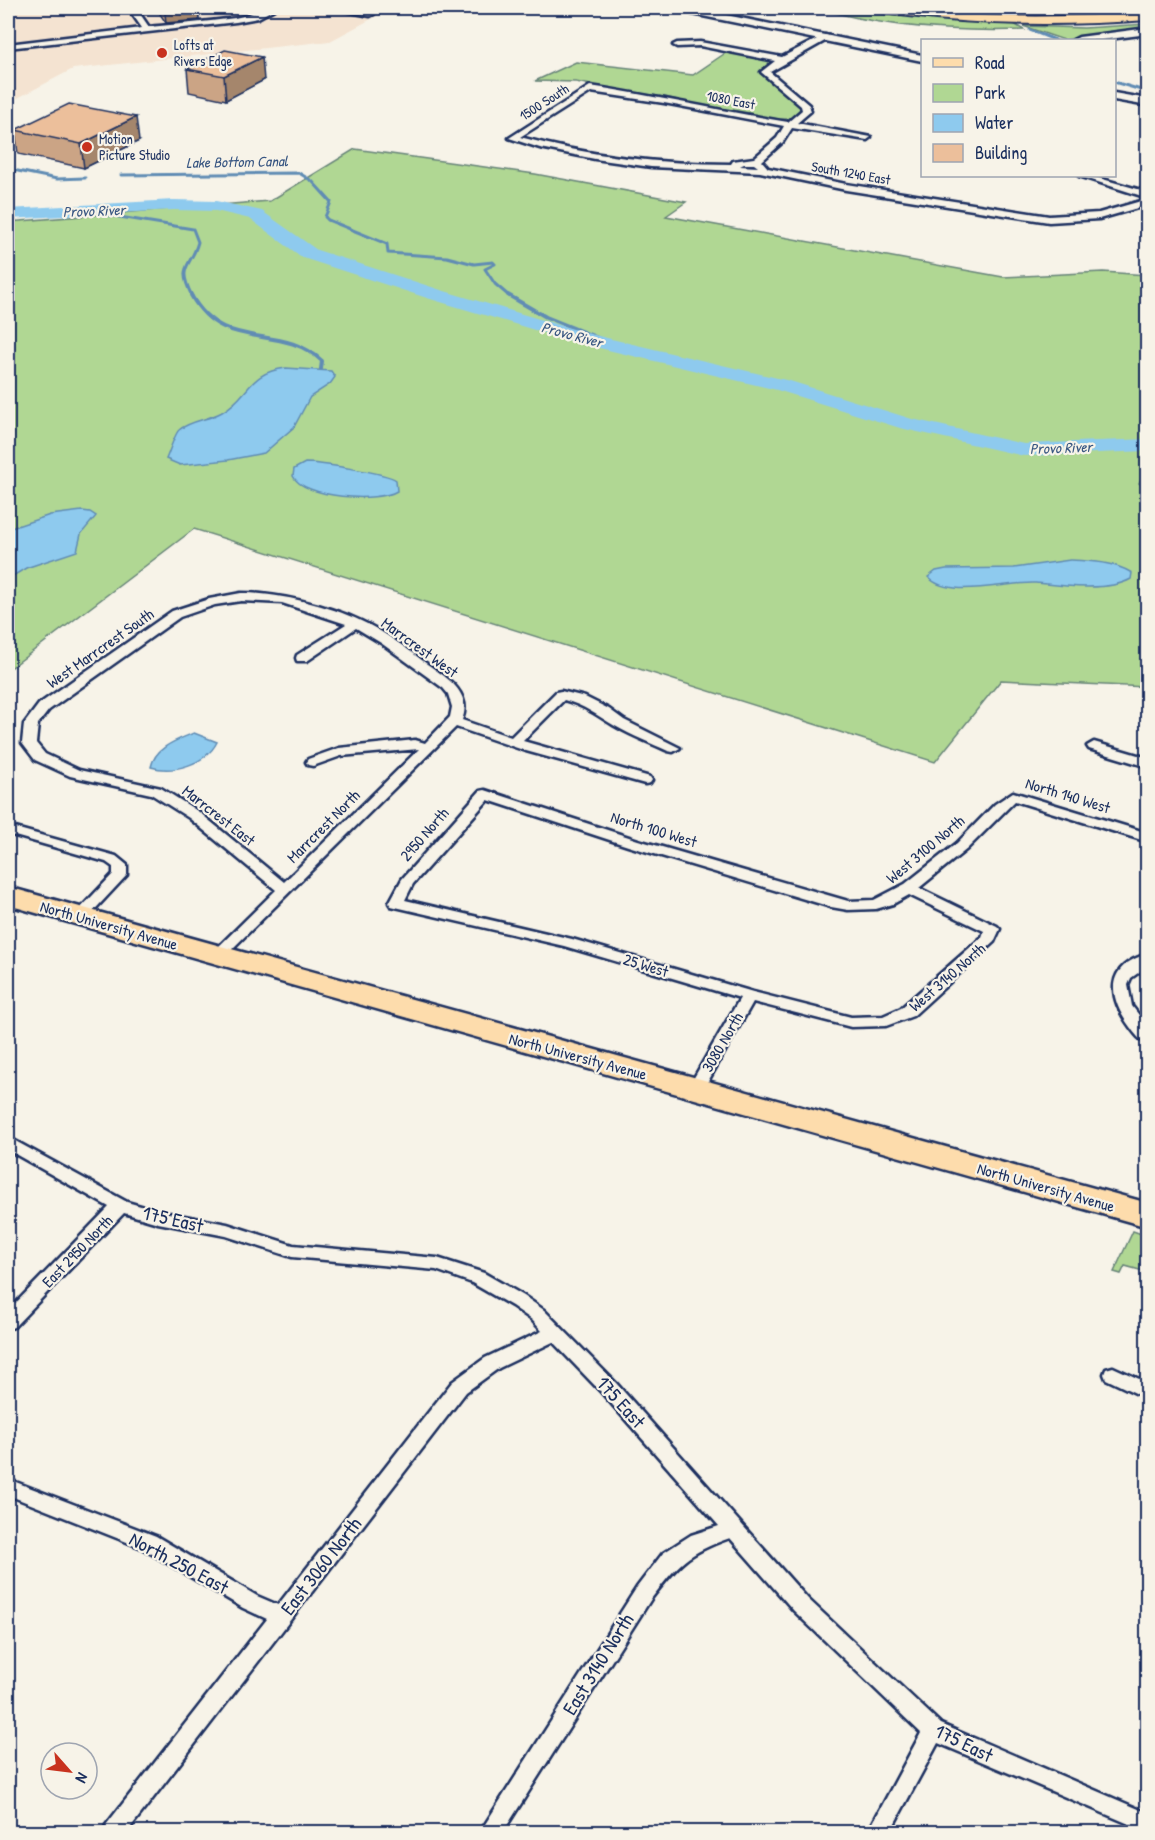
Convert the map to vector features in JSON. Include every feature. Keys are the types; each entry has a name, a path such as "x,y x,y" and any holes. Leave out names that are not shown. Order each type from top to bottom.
{"highway":[{"name":"North University Avenue","path":"8,896 1148,1215"}],"main road":[{"path":"880,8 1010,20 1148,16"},
{"path":"927,8 1027,14 1148,9"}],"street":[{"path":"132,8 147,30"},
{"path":"8,46 242,19 272,8"},
{"path":"335,8 370,14"},
{"path":"678,8 921,58"},
{"path":"1087,39 1148,31"},
{"path":"759,165 789,125 807,111 806,105 765,72 782,60 828,37"},
{"path":"677,45 700,44 782,60"},
{"name":"1080 East","path":"590,89 654,98 736,116 867,137"},
{"name":"1500 South","path":"590,89 513,138 639,163 672,167 735,167 739,162 759,165"},
{"path":"1116,96 1148,103"},
{"name":"South 1240 East","path":"759,165 854,188 1049,219 1072,220 1109,216 1148,202"},
{"path":"1087,177 1148,195"},
{"name":"Marrcrest West","path":"213,602 264,597 284,600 356,623 386,640 448,685 458,699 459,708 454,722"},
{"name":"West Marrcrest South","path":"29,743 31,724 44,707 176,614 213,602"},
{"path":"302,658 356,623"},
{"path":"515,741 561,695 580,700 620,723 673,748"},
{"path":"454,722 645,780"},
{"name":"Marrcrest North","path":"217,956 454,722"},
{"name":"Marrcrest East","path":"29,743 40,757 75,773 156,791 194,815 284,889"},
{"path":"314,762 339,752 416,744 428,747"},
{"path":"1094,746 1148,763"},
{"name":"North 100 West","path":"485,794 633,843 814,895"},
{"name":"2950 North","path":"396,903 407,882 485,794"},
{"name":"West 3100 North","path":"814,895 845,905 870,906 892,900 909,889 970,838 993,810 1013,796"},
{"name":"North 140 West","path":"1013,796 1148,838"},
{"path":"8,830 111,859 120,865 120,875 80,917"},
{"name":"West 3140 North","path":"895,1019 907,1012 989,939 992,929 983,922 909,889"},
{"name":"25 West","path":"396,903 567,942 749,996 851,1022 872,1023 895,1019"},
{"path":"1148,958 1124,973 1119,984 1120,998 1128,1016 1148,1038"},
{"name":"3080 North","path":"696,1088 749,996"},
{"name":"175 East","path":"8,1143 121,1206 158,1217 227,1230 292,1251 437,1264 478,1278 518,1300 538,1315 609,1388 801,1605 933,1731 1148,1824"},
{"name":"East 2950 North","path":"8,1322 121,1206"},
{"name":"East 3060 North","path":"114,1833 459,1387 492,1363 555,1334"},
{"path":"1113,1374 1148,1392"},
{"name":"North 250 East","path":"8,1487 149,1542 250,1602 282,1617"},
{"name":"East 3140 North","path":"491,1833 644,1593 670,1559 698,1541 734,1529"},
{"path":"879,1833 933,1731"}],"shaded area":[{"path":"8,8 392,8 330,41 73,69 8,103"}],"green space":[{"path":"818,8 852,8 928,19 1014,24 1024,30 920,27 868,20"},
{"path":"1147,24 1148,29 1061,39 1023,26 1084,28"},
{"path":"727,52 772,61 763,69 763,74 801,108 791,119 779,119 742,115 665,97 576,82 535,81 576,62 693,75"},
{"path":"355,149 535,174 686,202 666,216 1003,277 1103,272 1147,275 1148,466 1139,483 1148,490 1147,687 1001,680 935,762 194,529 8,670 8,222 270,201"},
{"path":"1133,1231 1147,1236 1147,1272 1125,1266 1121,1274 1114,1272"}],"water":[{"path":"286,368 331,371 335,377 330,384 310,397 294,427 264,453 228,460 180,465 166,459 179,430 222,412 264,374"},
{"path":"305,463 353,469 390,477 396,480 397,491 374,497 325,494 300,483 293,476 294,469"},
{"path":"82,511 96,516 81,534 77,551 26,568 8,579 8,529 50,515"},
{"path":"1070,560 1118,566 1132,573 1131,579 1110,586 1098,587 1024,583 964,588 938,584 928,577 936,571 946,569 1014,568"},
{"path":"194,733 217,742 205,756 179,768 151,767 153,760 162,749"}],"building":[{"path":"161,8 197,8 198,10 165,13"},
{"path":"225,50 262,57 224,76 187,69"},
{"path":"69,104 136,117 81,144 15,130"}],"waterway":[{"path":"1030,30 1052,39"},
{"path":"1116,83 1148,92"},
{"name":"Lake Bottom Canal","path":"8,169 57,179 85,178"},
{"name":"Lake Bottom Canal","path":"121,175 299,173 312,181 331,202 325,217 328,220 387,244 388,253 447,257 474,264 493,262 495,264 485,269 495,284 509,296"},
{"name":"Provo River","path":"8,214 174,205 216,206 256,215 310,254 434,294 585,339 783,385 907,424 1024,450 1148,445"},
{"path":"83,211 193,229 198,242 185,272 187,286 192,296"},
{"path":"191,295 204,313 219,325 236,332 288,342 306,349 322,361 321,369"},
{"name":"Lake Bottom Canal","path":"508,295 546,317 623,348"}],"place":[{"name":"Lofts at Rivers Edge","path":"162,53"},
{"name":"Motion Picture Studio","path":"87,147"}]}
